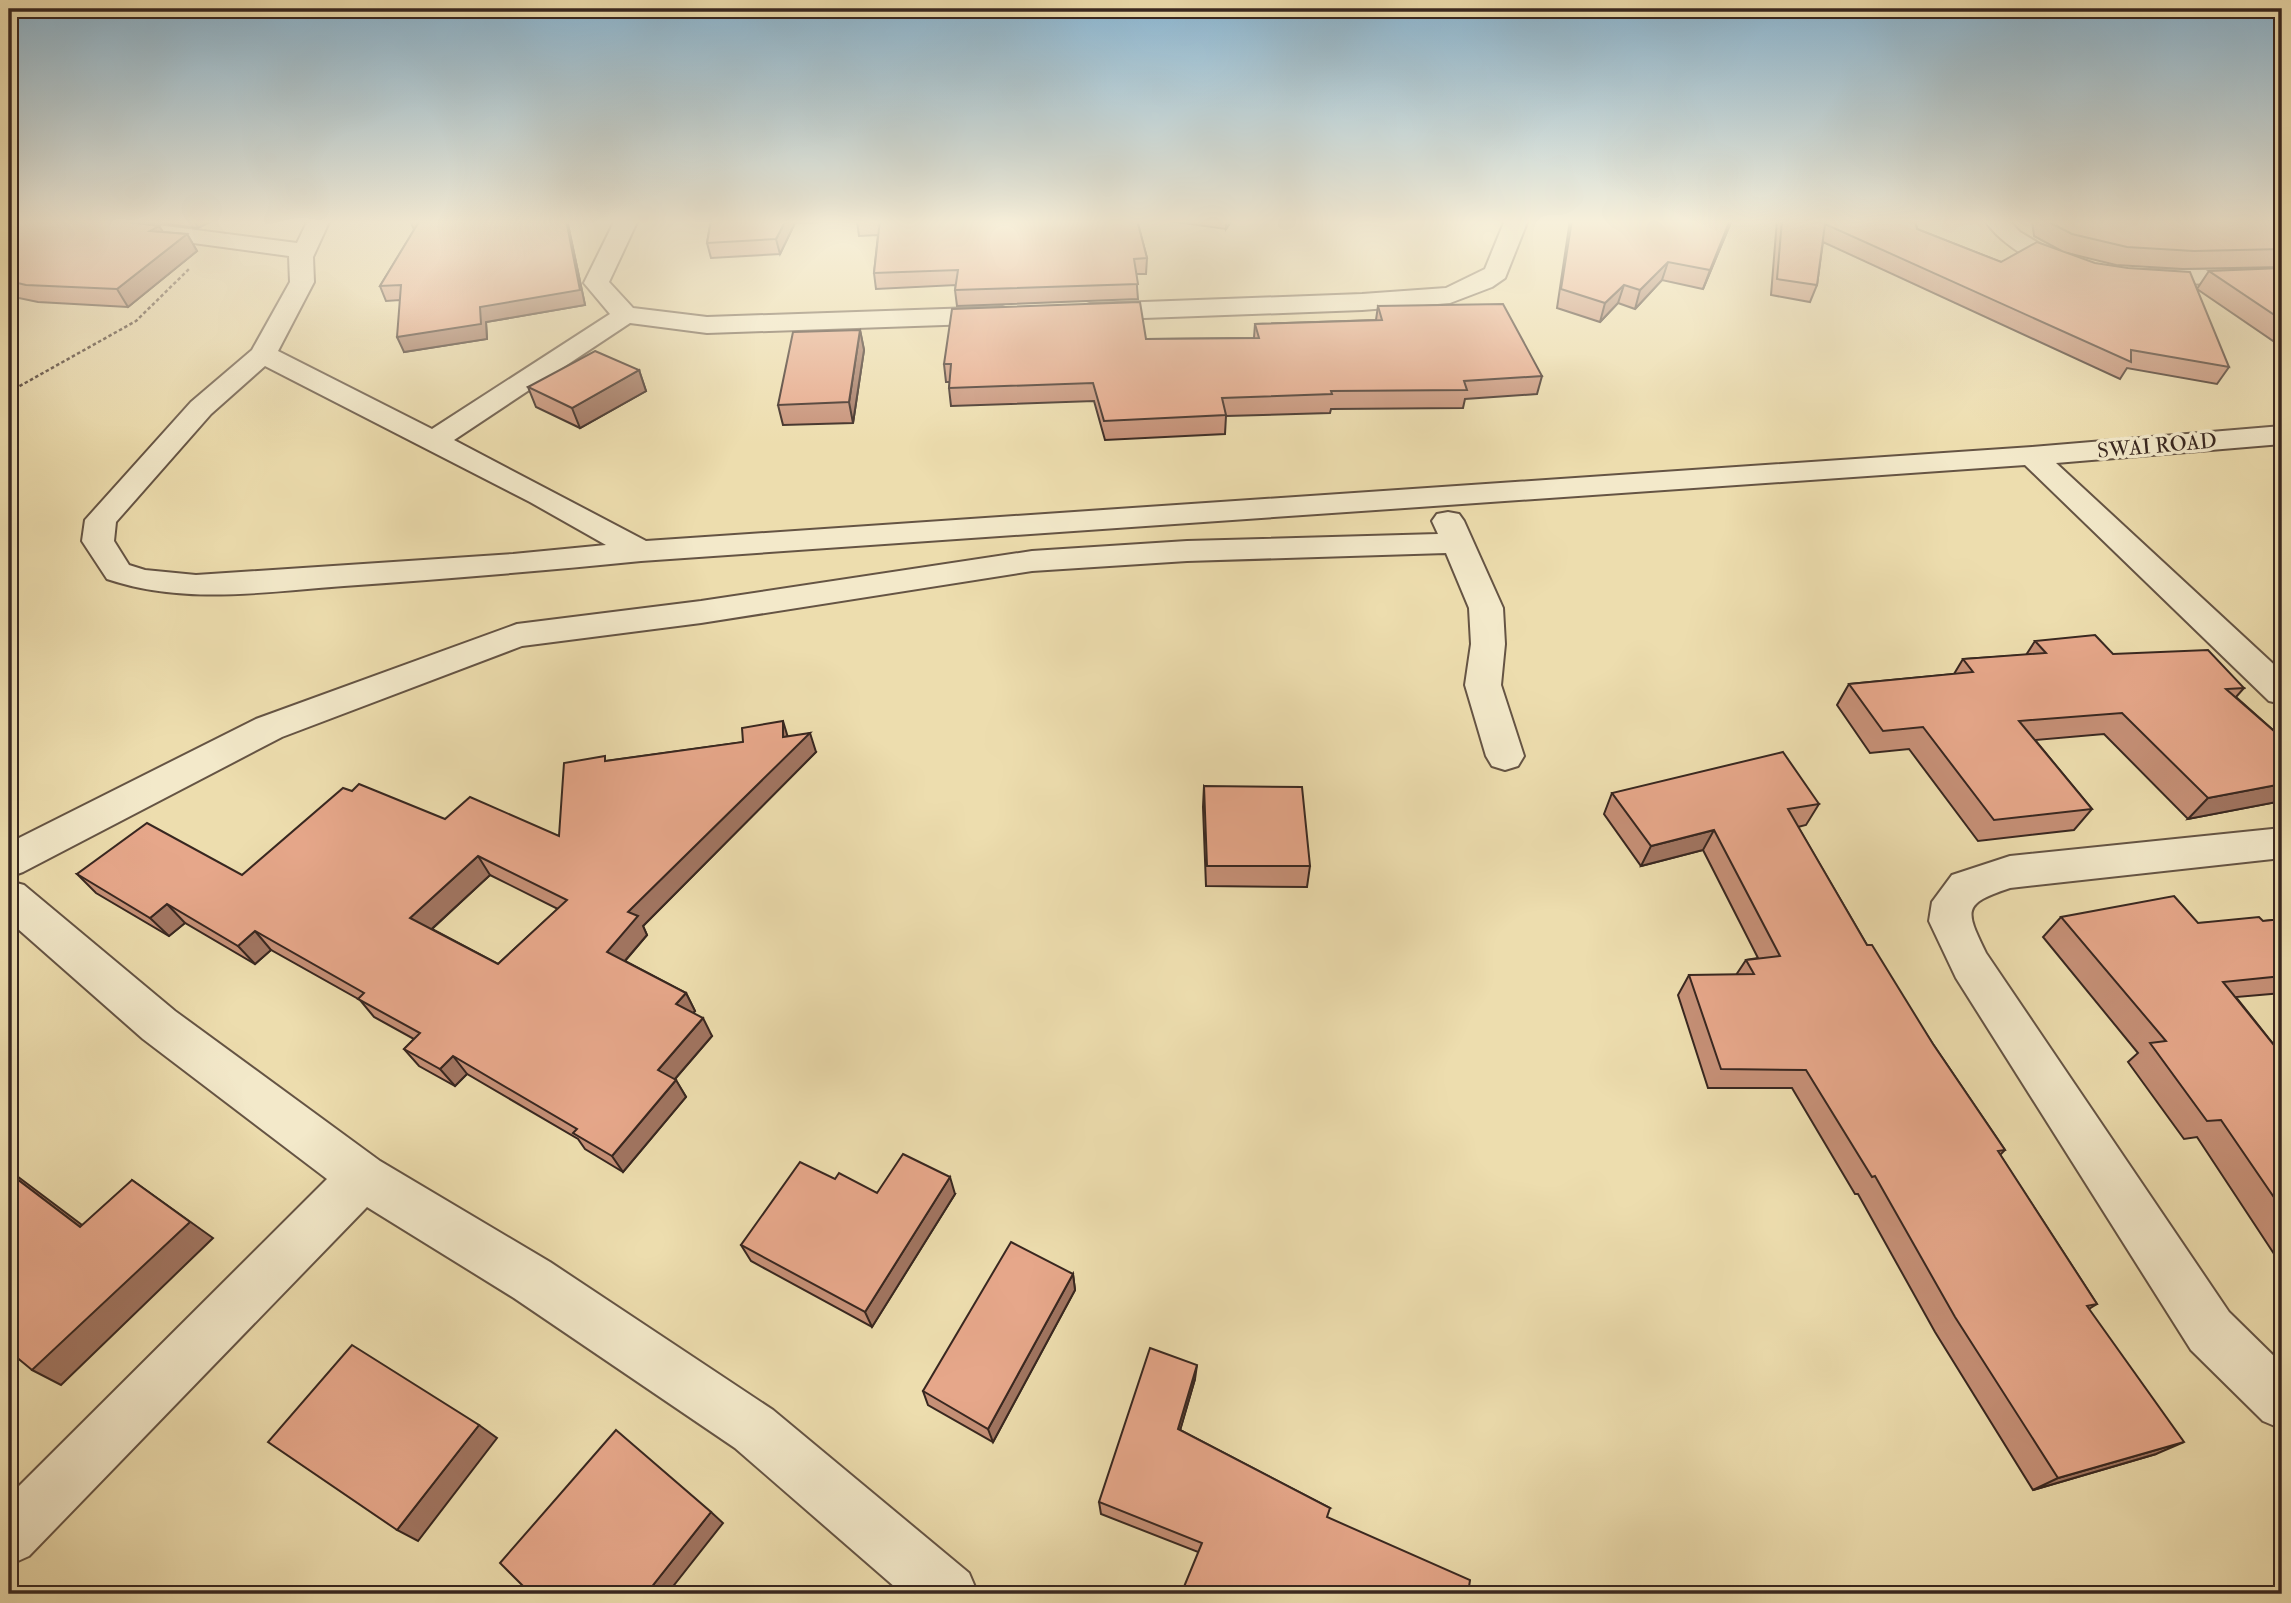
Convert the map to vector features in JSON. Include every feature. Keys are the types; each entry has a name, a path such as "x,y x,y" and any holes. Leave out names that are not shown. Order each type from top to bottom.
{"street":[{"name":"SWAI ROAD","path":"296,295 262,354 201,408 101,520 98,541 118,572 142,580 196,586 513,564 641,551 2032,456 2282,435"},
{"path":"606,295 625,316"},
{"path":"1070,312 1362,302 1450,295"},
{"path":"431,442 625,316 707,325 1028,314"},
{"path":"262,354 541,496 641,551"},
{"path":"2032,456 2282,692"},
{"path":"1437,497 1486,608 1488,644 1483,685 1505,756"},
{"path":"9,861 268,728 517,635 701,612 1032,561 1187,551 1457,543"},
{"path":"2282,843 2010,872 1965,886 1953,902 1950,921 1971,965 2210,1331 2282,1402"},
{"path":"9,897 159,1025 363,1177 532,1280 754,1429 948,1594"},
{"path":"9,1536 363,1177"}],"path":[{"path":"9,392 136,321 165,295"}],"building":[{"path":"400,295 552,295 480,307 481,324 397,337"},
{"path":"1579,295 1614,295 1605,303"},
{"path":"1982,295 2199,295 2229,367 2131,350 2131,362"},
{"path":"2244,295 2282,295 2282,320"},
{"path":"1140,302 1146,339 1259,338 1255,324 1382,320 1378,306 1503,304 1542,376 1464,381 1467,390 1331,391 1332,394 1222,398 1226,415 1104,421 1093,383 949,388 951,364 944,364 952,309"},
{"path":"860,330 849,402 778,405 793,332"},
{"path":"595,351 639,370 572,408 528,387"},
{"path":"2095,635 2113,654 2208,650 2244,688 2226,689 2282,738 2282,784 2208,798 2122,713 2019,721 2092,809 1994,820 1923,727 1883,731 1849,684 1973,672 1963,659 2046,653 2035,641"},
{"path":"783,721 783,737 810,733 628,912 638,916 607,952 686,993 676,1004 703,1018 658,1070 676,1080 612,1156 573,1133 577,1129 453,1056 440,1069 404,1049 420,1033 358,999 364,993 255,931 238,946 167,904 150,918 77,874 147,823 242,875 343,788 352,791 359,784 445,819 470,797 559,836 564,763 605,756 605,761 743,742 742,728","holes":["478,856 567,900 498,964 410,918"]},
{"path":"1783,752 1819,804 1788,809 1867,945 1872,945 1933,1044 2005,1150 1998,1151 2097,1304 2087,1306 2184,1442 2058,1478 1955,1317 1875,1176 1872,1177 1806,1070 1721,1069 1689,975 1754,974 1746,960 1780,956 1714,830 1651,846 1612,793"},
{"path":"1204,786 1302,787 1310,866 1207,866"},
{"path":"2174,896 2198,923 2259,917 2263,921 2282,919 2282,976 2223,982 2282,1055 2282,1209 2221,1120 2207,1121 2150,1043 2166,1041 2061,917"},
{"path":"903,1154 950,1177 865,1312 741,1245 800,1162 835,1179 839,1173 877,1193"},
{"path":"9,1173 80,1227 132,1180 190,1222 32,1370 9,1351"},
{"path":"1011,1242 1073,1274 988,1429 923,1391"},
{"path":"352,1345 479,1425 397,1530 268,1442"},
{"path":"1150,1348 1197,1365 1178,1429 1330,1508 1327,1517 1470,1580 1468,1594 1181,1594 1202,1543 1099,1502"},
{"path":"616,1430 711,1512 646,1594 531,1594 500,1563"}]}
